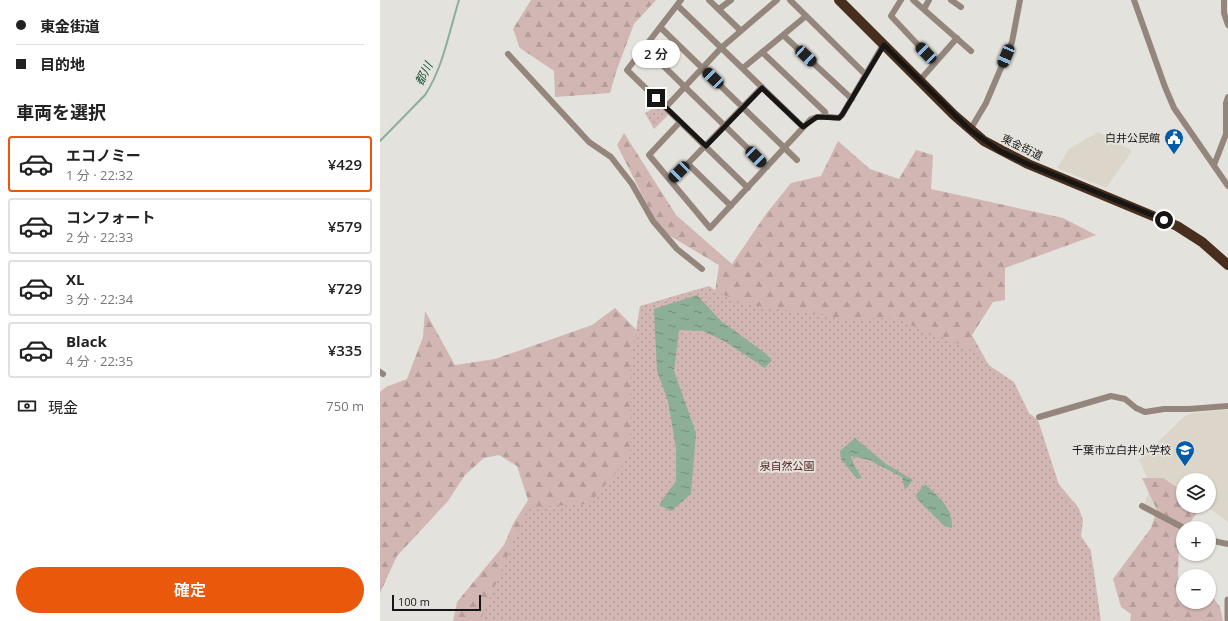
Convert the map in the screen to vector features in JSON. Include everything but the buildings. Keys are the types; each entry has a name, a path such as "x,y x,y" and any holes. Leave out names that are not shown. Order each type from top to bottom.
{"highway":[{"name":"東金街道","path":"839,0 970,130 984,141 1013,158 1177,226 1202,242 1228,265"}],"street":[{"path":"709,0 741,31"},
{"path":"719,10 731,0"},
{"path":"666,107 721,48 778,0"},
{"path":"790,0 866,74"},
{"path":"901,0 891,16 935,63"},
{"path":"913,0 971,50"},
{"path":"924,10 929,0"},
{"path":"951,0 961,7"},
{"path":"970,130 986,104 1012,42 1020,0"},
{"path":"1134,0 1174,108 1228,186"},
{"path":"1224,0 1224,13 1228,25"},
{"path":"748,188 627,70 679,3 721,48 803,127"},
{"path":"743,68 806,16"},
{"path":"660,27 797,160"},
{"path":"783,34 852,99"},
{"path":"920,80 957,38"},
{"path":"680,122 649,155 710,228 803,127 817,117 826,116 839,118 884,45"},
{"path":"644,48 767,167"},
{"path":"762,52 825,112 826,116"},
{"path":"508,54 589,142 611,157 632,184 653,221 677,249 702,269"},
{"path":"670,181 762,88"},
{"path":"1214,165 1226,134 1226,103 1228,97"},
{"path":"688,164 731,206"},
{"path":"1038,417 1111,396 1125,399 1136,408 1145,412 1164,409 1228,406"},
{"path":"1142,506 1176,524"},
{"path":"1216,541 1228,544"},
{"path":"1228,600 1228,619"}],"shaded area":[{"path":"1098,132 1132,151 1106,188 1057,168 1069,149"},
{"name":"千葉市立白井小学校","path":"1228,410 1228,522 1216,513 1216,473 1176,473 1176,513 1182,513 1180,521 1176,522 1144,505 1150,489 1146,475 1139,460 1185,416 1193,413"}],"green space":[{"path":"531,0 656,0 634,24 616,72 610,93 555,97 554,71 520,48 513,29"},
{"path":"660,105 669,114 654,129 645,113"},
{"path":"624,133 676,215 732,264 766,214 791,183 821,176 838,141 870,169 899,179 916,150 933,155 931,189 1063,218 1096,235 1005,268 1005,300 993,302 972,335 1045,467 1080,510 1065,533 713,305 719,265 660,230 617,145"},
{"name":"泉自然公園","path":"709,286 733,299 761,306 817,313 841,319 896,319 976,351 990,366 1014,382 1029,413 1038,420 1061,491 1076,504 1083,520 1081,536 1091,551 1101,621 480,621 528,507 589,504 630,456 630,369 640,306"},
{"path":"615,308 654,348 958,621 453,621 457,602 504,545 513,524 528,500 517,466 499,455 484,458 465,475 448,501 397,556 380,593 380,392 386,387 407,379 423,337 425,311 455,365 495,359 592,325"},
{"path":"1142,478 1163,478 1176,487 1176,513 1197,513 1191,521 1176,521 1176,561 1178,561 1178,569 1176,569 1176,609 1216,609 1216,602 1220,607 1223,621 1130,621 1131,614 1121,607 1113,579 1151,528 1157,510"}],"water":[{"path":"697,295 721,321 765,353 772,360 765,368 724,341 703,331 679,330 674,371 696,433 691,494 671,511 659,505 676,481 676,448 668,401 657,371 654,309"},
{"path":"855,438 886,464 913,480 905,490 902,477 869,460 851,456 855,467 862,478 857,479 841,459 840,451"},
{"path":"925,484 940,498 948,509 952,521 952,528 944,526 917,499 916,495"}],"waterway":[{"name":"都川","path":"380,141 425,95 441,62 459,0"}],"place":[{"name":"白井公民館","path":"1174,155"},
{"name":"千葉市立白井小学校","path":"1185,467"}],"route":[{"path":"656,98 706,146 762,88 803,127 811,119 817,117 826,116 839,118 842,115 876,55 884,45 970,130 1000,151 1013,158 1096,193 1164,220"}]}
